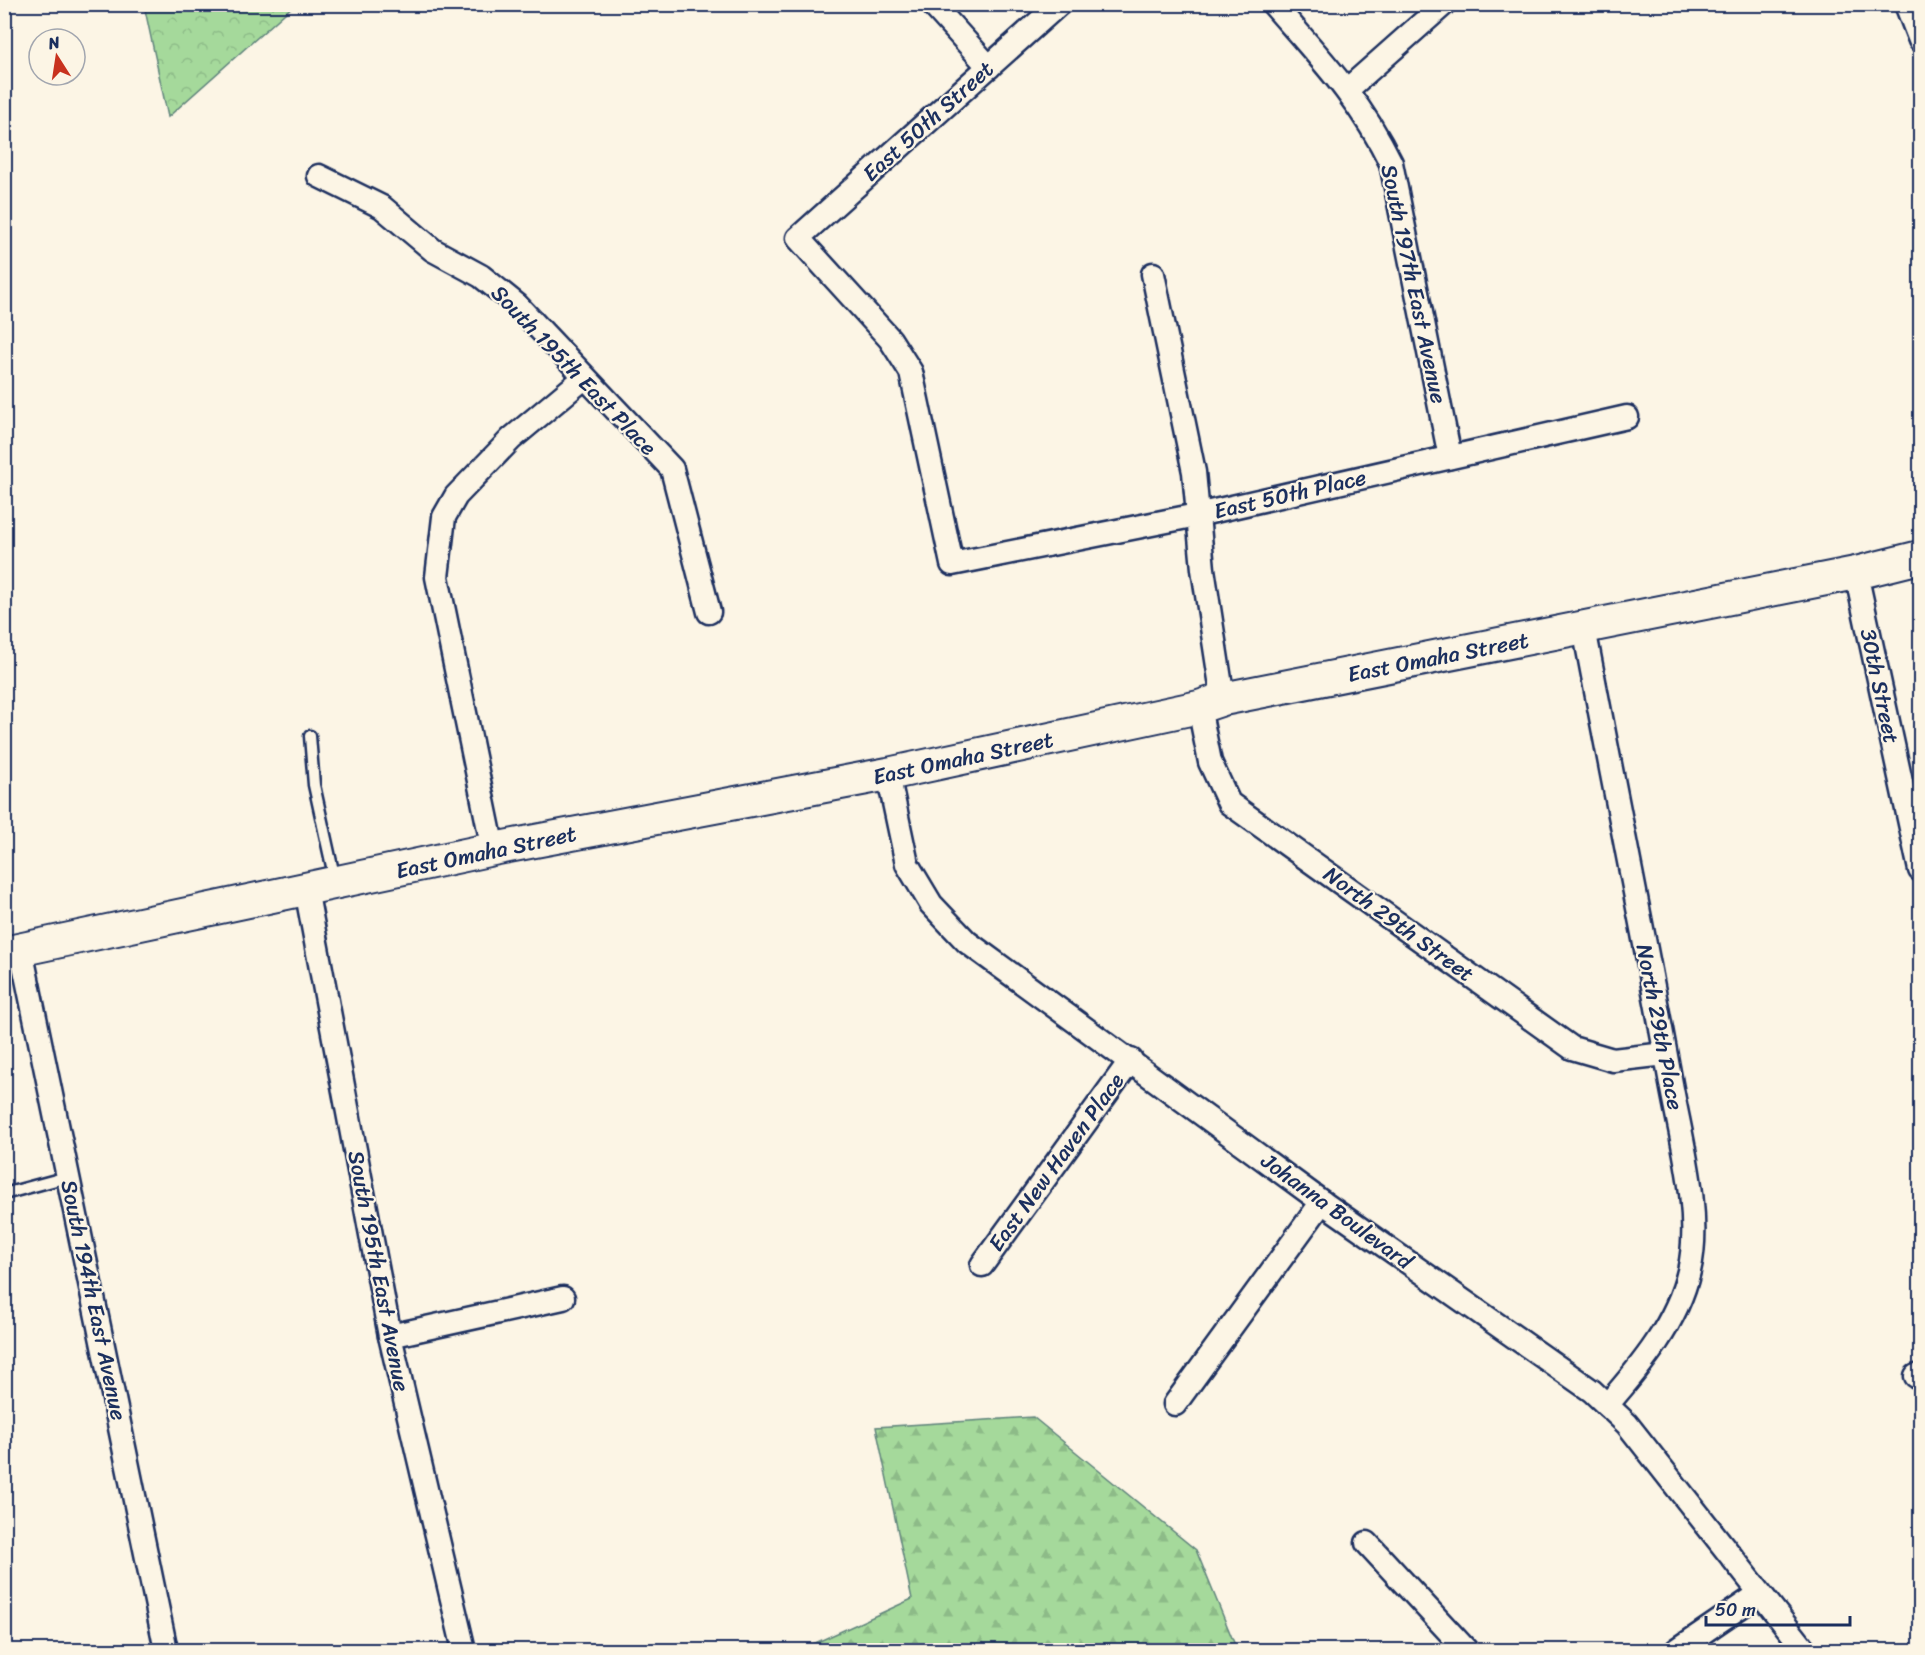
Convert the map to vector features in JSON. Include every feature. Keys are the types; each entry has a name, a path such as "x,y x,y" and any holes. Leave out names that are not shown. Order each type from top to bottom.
{"street":[{"path":"932,4 989,67"},
{"name":"East 50th Street","path":"952,564 911,372 890,339 798,238 1059,4"},
{"name":"South 197th East Avenue","path":"1273,4 1348,89 1378,136 1391,163 1450,457"},
{"path":"1348,89 1444,4"},
{"path":"1906,4 1920,40"},
{"name":"South 195th East Place","path":"320,176 382,207 433,250 482,276 517,305 672,469 709,612"},
{"name":"North 29th Street","path":"1153,274 1194,472 1211,703 1210,762 1229,803 1572,1048 1612,1060 1665,1054"},
{"path":"493,849 437,577 444,518 456,496 511,439 584,378"},
{"name":"East 50th Place","path":"952,564 1197,515 1627,417"},
{"name":"East Omaha Street","path":"13,951 493,849 888,774 1211,703 1856,573 1920,557"},
{"name":"30th Street","path":"1856,573 1920,870"},
{"name":"North 29th Place","path":"1584,628 1665,1054 1691,1204 1693,1236 1690,1270 1678,1304 1665,1330 1633,1376 1607,1405"},
{"name":"Johanna Boulevard","path":"888,774 907,864 931,904 967,942 1322,1202 1592,1391 1627,1424 1805,1650"},
{"name":"South 195th East Avenue","path":"321,886 390,1336 464,1650"},
{"name":"South 194th East Avenue","path":"13,951 68,1177 166,1650"},
{"name":"East New Haven Place","path":"982,1265 1131,1060"},
{"path":"1175,1404 1322,1202"},
{"path":"390,1336 563,1299"},
{"path":"1368,1543 1466,1650"},
{"path":"1677,1650 1760,1594"}],"lane":[{"path":"310,736 321,886"},
{"path":"4,1194 68,1177"}],"green space":[{"path":"144,4 294,5 168,117"},
{"path":"1033,1417 1196,1550 1237,1650 800,1650 912,1599 876,1427"}]}
